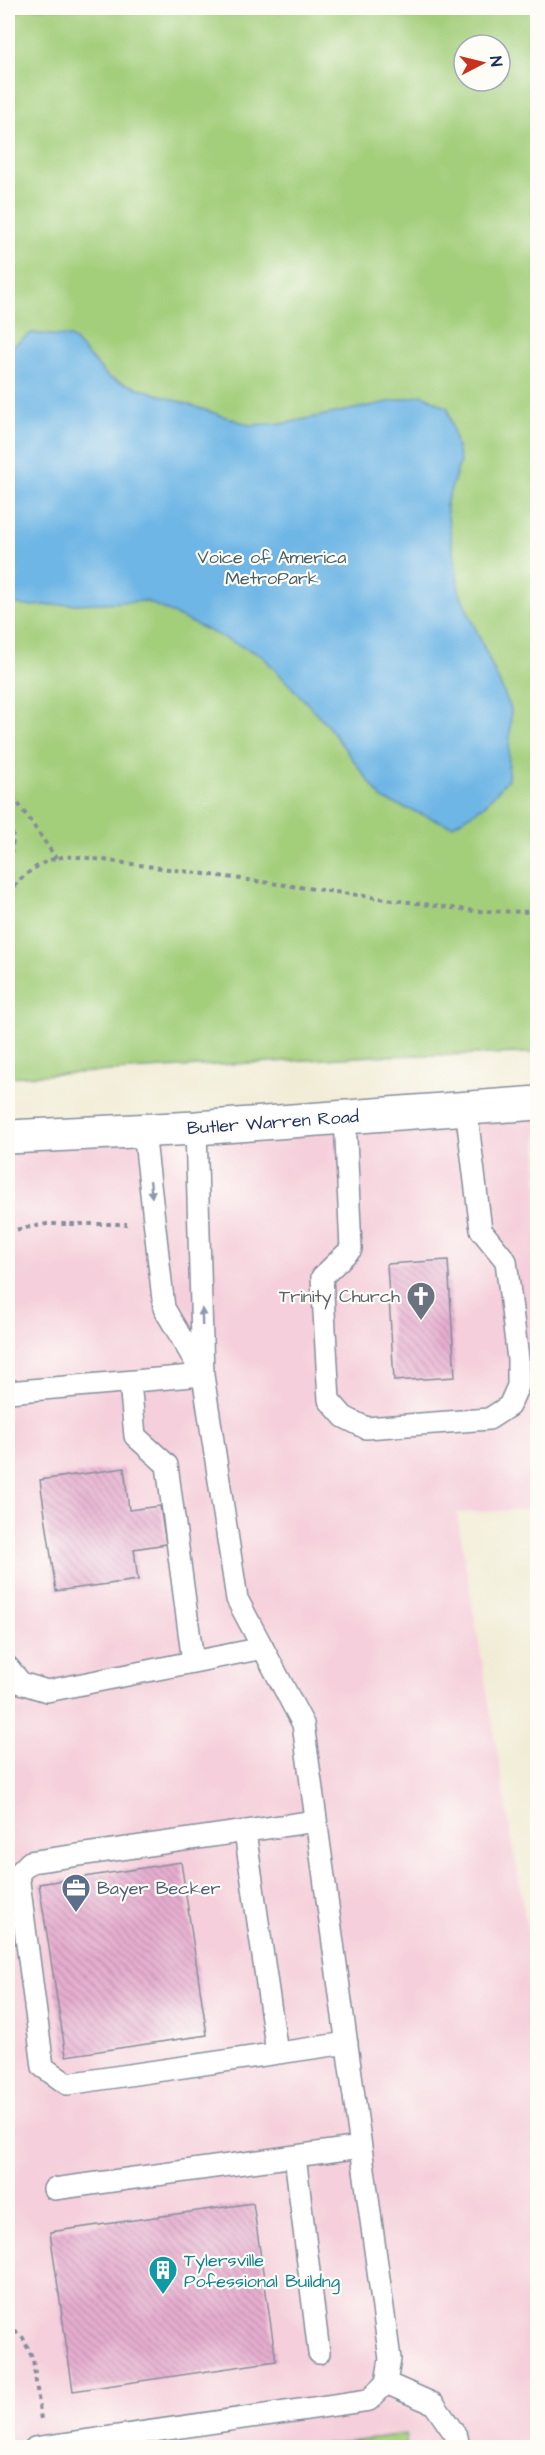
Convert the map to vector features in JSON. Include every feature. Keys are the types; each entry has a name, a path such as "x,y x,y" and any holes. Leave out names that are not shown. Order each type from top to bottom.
{"main road":[{"name":"Butler Warren Road","path":"8,1137 196,1128 537,1103"}],"lane":[{"path":"345,1117 351,1249 322,1277 329,1400 344,1417 366,1428 489,1419 509,1406 518,1386 518,1359 506,1262 481,1230 466,1108"},
{"path":"40,2447 369,2400 386,2383 390,2359 303,1724 237,1599 203,1375 196,1128"},
{"path":"144,1131 164,1308 203,1375"},
{"path":"8,1392 203,1375"},
{"path":"130,1382 135,1436 167,1465 193,1662"},
{"path":"8,1667 21,1683 47,1691 263,1648"},
{"path":"316,1821 30,1862 18,1874 43,2067 67,2084 347,2043"},
{"path":"245,1832 277,2053"},
{"path":"54,2189 361,2147"},
{"path":"295,2156 319,2353"},
{"path":"386,2383 434,2404 457,2437 459,2448"}],"path":[{"path":"8,790 56,858"},
{"path":"8,790 13,840 8,872"},
{"path":"8,893 38,867 56,858 81,857 474,911 537,912"},
{"path":"8,1231 47,1224 154,1224"},
{"path":"8,2325 23,2338 33,2360 40,2447"}],"shaded area":[{"path":"537,1103 537,1509 457,1513 537,1987 537,2447 8,2447 8,1137"}],"green space":[{"name":"Voice of America MetroPark","path":"8,8 537,8 537,1053 375,1056 8,1077"},
{"path":"405,2434 407,2447 305,2447"}],"water":[{"path":"32,333 71,337 109,378 250,425 286,423 423,395 448,408 460,462 446,504 459,591 511,709 508,779 485,805 452,826 382,799 325,722 262,656 146,601 25,606 8,601 8,349"}],"building":[{"name":"Trinity Church","path":"448,1260 455,1377 394,1381 387,1264"},
{"path":"124,1468 129,1510 160,1506 166,1544 134,1549 138,1580 56,1591 40,1480"},
{"path":"181,1862 207,2035 66,2056 39,1884"},
{"name":"Tylersville Pofessional Buildng","path":"253,2203 276,2361 73,2391 50,2232"}],"place":[{"name":"Trinity Church","path":"421,1322"},
{"name":"Bayer Becker","path":"76,1914"},
{"name":"Tylersville Pofessional Buildng","path":"163,2296"}]}
